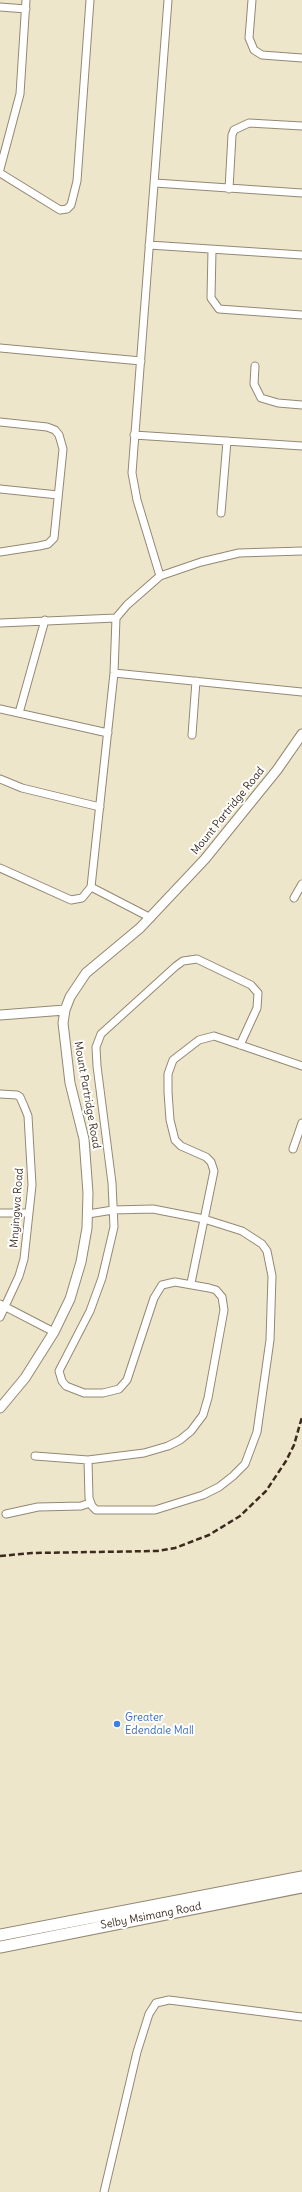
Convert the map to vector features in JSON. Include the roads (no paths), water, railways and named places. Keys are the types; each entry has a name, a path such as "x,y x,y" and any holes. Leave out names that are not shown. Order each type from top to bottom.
{"main road":[{"name":"Selby Msimang Road","path":"0,1935 302,1877"},
{"name":"Selby Msimang Road","path":"0,1947 302,1887"}],"street":[{"path":"0,169 20,94 26,0"},
{"path":"0,172 60,210 67,210 74,196 76,181 90,0"},
{"path":"160,576 137,500 132,473 168,0"},
{"path":"252,0 249,38 254,50 262,55 302,58"},
{"path":"0,7 26,9"},
{"path":"229,189 232,135 234,130 249,123 302,126"},
{"path":"155,182 229,189 302,193"},
{"path":"149,245 212,250 302,254"},
{"path":"212,250 212,298 219,309 302,315"},
{"path":"0,348 141,361"},
{"path":"255,366 254,384 261,398 278,403 302,405"},
{"path":"0,422 47,427 55,430 60,435 63,449 55,531 52,541 40,546 0,552"},
{"path":"134,434 302,446"},
{"path":"221,512 227,441"},
{"path":"0,489 58,495"},
{"path":"0,868 71,900 82,898 91,887 114,672 116,618 137,595 160,576 201,562 239,553 302,551"},
{"path":"0,623 116,618"},
{"path":"19,713 45,620"},
{"path":"114,672 302,692"},
{"path":"192,735 196,681"},
{"path":"0,709 108,732"},
{"name":"Mount Partridge Road","path":"0,1408 25,1378 54,1332 70,1299 81,1262 88,1214 84,1139 70,1083 63,1023 65,1010 77,985 86,972 151,918 205,859 277,770 302,734"},
{"path":"0,779 22,788 100,807"},
{"path":"294,898 302,884"},
{"path":"91,887 151,918"},
{"path":"35,1456 88,1460 144,1453 168,1446 191,1431 203,1416 208,1398 224,1302 216,1290 191,1283 167,1283 159,1289 124,1385 110,1392 84,1392 66,1386 60,1376 60,1366 90,1311 102,1278 114,1227 97,1066 96,1047 100,1034 176,966 183,961 197,959 252,986 258,993 257,1008 240,1045"},
{"path":"0,1015 65,1010"},
{"path":"191,1283 213,1177 213,1167 206,1157 181,1146 175,1140 170,1120 168,1074 173,1060 199,1040 214,1036 302,1066"},
{"name":"Mnyingwa Road","path":"0,1094 12,1093 20,1097 28,1116 31,1158 29,1213 24,1259 19,1276 3,1305 0,1318"},
{"path":"302,1123 294,1146 302,1148"},
{"path":"88,1214 113,1210 152,1209 204,1219 242,1231 252,1236 267,1251 271,1265 270,1340 262,1404 251,1449 245,1464 234,1476 219,1487 183,1502 155,1510 96,1510 90,1503 88,1486 88,1460"},
{"path":"0,1213 29,1213"},
{"path":"3,1305 54,1332"},
{"path":"6,1514 38,1507 81,1506 90,1503"},
{"path":"104,2192 136,2052 149,2014 156,2003 169,2000 302,2017"}],"railway":[{"path":"0,1556 32,1553 157,1551 175,1548 209,1535 240,1516 266,1491 286,1461 294,1445 302,1417"}],"place":[{"name":"Greater Edendale Mall","path":"117,1724"}]}
